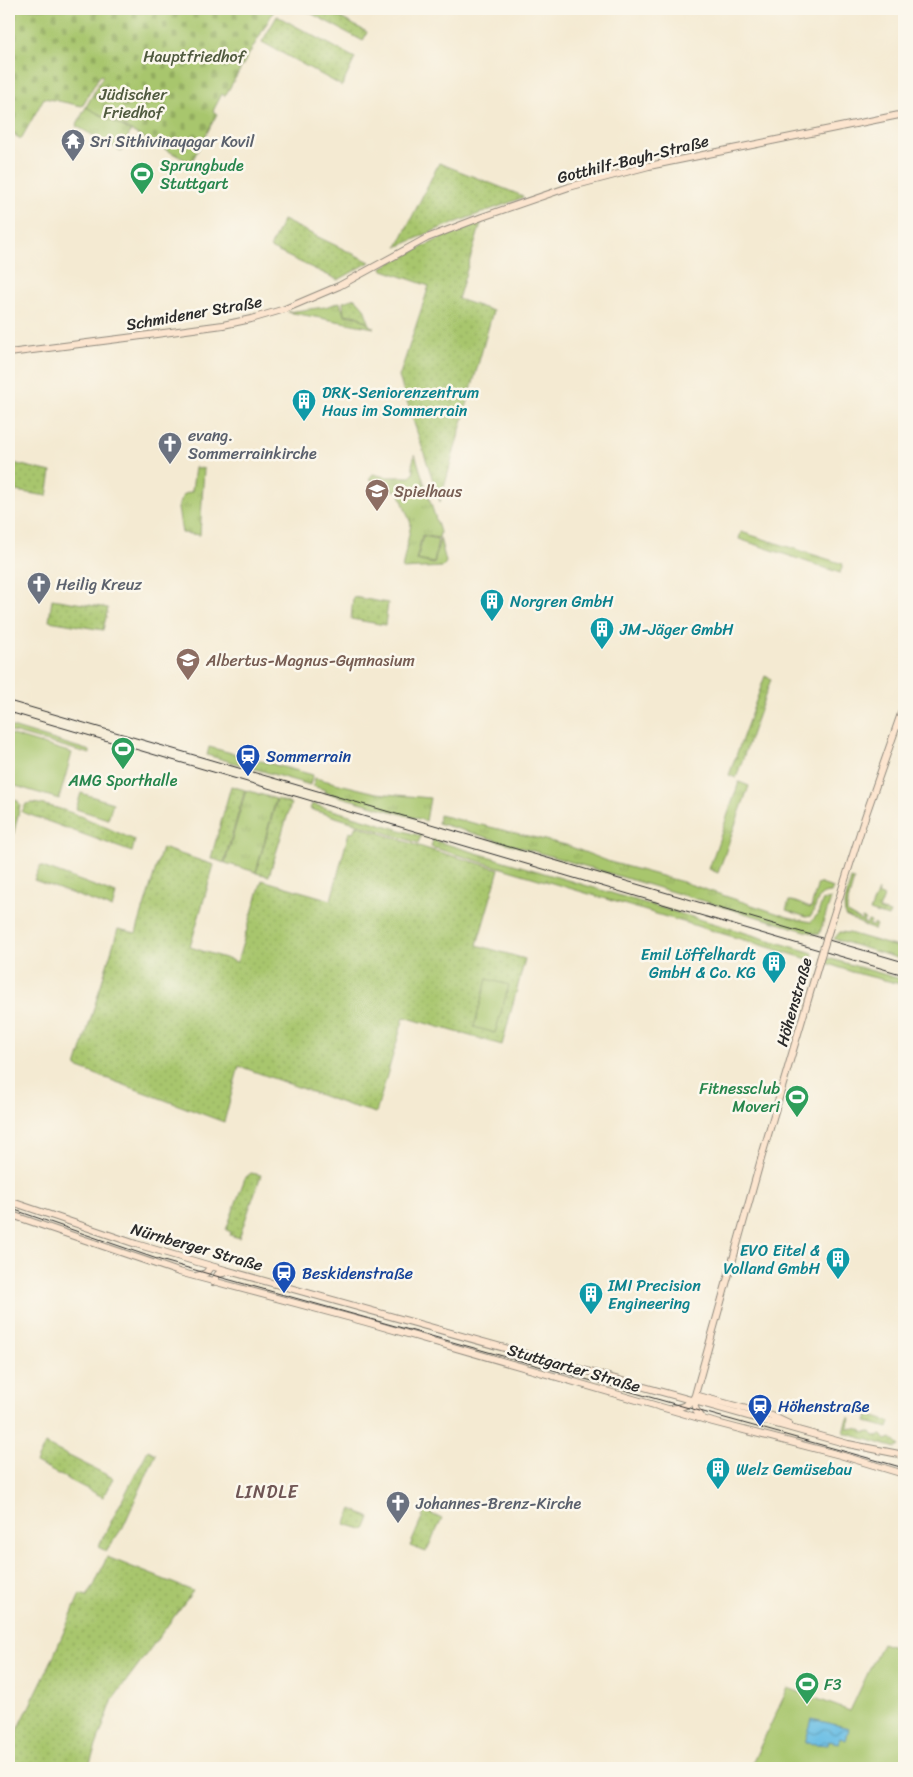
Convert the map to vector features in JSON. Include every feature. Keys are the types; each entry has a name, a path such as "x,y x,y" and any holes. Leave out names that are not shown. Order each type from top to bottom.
{"main road":[{"name":"Gotthilf-Bayh-Straße","path":"427,238 490,214 603,177 904,114"},
{"name":"Schmidener Straße","path":"9,353 224,325 268,315 339,286 427,238"},
{"name":"Höhenstraße","path":"694,1398 763,1152 820,959 865,817 904,705"},
{"name":"Nürnberger Straße","path":"9,1201 136,1244 438,1330"},
{"name":"Nürnberger Straße","path":"9,1214 194,1276 236,1288"},
{"path":"194,1276 206,1273 211,1266"},
{"path":"214,1282 218,1274 230,1272"},
{"name":"Stuttgarter Straße","path":"236,1288 366,1322 703,1419 904,1474"},
{"name":"Stuttgarter Straße","path":"438,1330 694,1398 810,1434 904,1455"},
{"path":"669,1409 684,1406 694,1398 696,1410 703,1419"}],"green space":[{"name":"Hauptfriedhof","path":"9,9 275,9 225,96 222,94 213,111 217,114 191,163 86,107 103,76 100,75 82,106 44,98 21,139 9,132"},
{"path":"303,9 324,9 367,32 363,41"},
{"path":"277,16 355,58 342,86 262,42"},
{"path":"86,107 131,131 121,151 76,126"},
{"path":"439,163 523,196 397,247"},
{"path":"283,220 370,262 338,280 270,248"},
{"path":"482,220 458,299 493,311 440,502 399,377 429,286 383,270 382,267"},
{"path":"355,298 364,308 370,325 358,316 344,314 343,302"},
{"path":"340,302 344,315 358,317 374,328 288,312 325,307"},
{"path":"415,454 440,532 439,538 422,535 416,560 434,564 440,538 446,562 443,567 402,569 411,524 399,492 384,487 379,499 374,499 377,487 375,481 369,479 373,474 385,477 410,477 414,473 412,465"},
{"path":"9,462 51,472 47,496 9,490"},
{"path":"195,467 204,469 200,535 182,533 178,508 183,495 192,491"},
{"path":"741,532 843,564 840,573 739,539"},
{"path":"423,536 438,539 434,563 417,560"},
{"path":"353,597 388,603 385,625 351,619"},
{"path":"52,599 108,608 103,630 49,621"},
{"path":"765,676 771,679 736,778 729,775"},
{"path":"9,726 90,751 90,754 9,731"},
{"path":"9,734 72,753 59,799 9,784"},
{"path":"209,747 313,775 310,785 207,755"},
{"path":"315,778 376,793 430,798 426,821 324,792 325,790 313,786"},
{"path":"739,782 749,786 718,873 709,869"},
{"path":"231,786 245,790 224,863 211,858"},
{"path":"246,790 276,799 256,872 225,863"},
{"path":"81,793 113,803 108,819 76,809"},
{"path":"9,798 18,801 20,806 9,854"},
{"path":"277,799 291,804 269,876 256,873"},
{"path":"32,803 72,813 135,840 132,852 22,812 26,804"},
{"path":"312,804 421,836 418,843 310,809"},
{"path":"439,815 566,845 610,862 683,882 788,917 811,922 818,914 822,901 831,899 819,935 438,823"},
{"path":"356,825 428,849 499,869 477,945 525,959 502,1045 404,1017 376,1113 348,1105 239,1066 224,1122 76,1067 118,929 136,933 162,848 214,865 190,947 237,962 262,880 331,900 349,832 353,833"},
{"path":"433,840 813,953 811,960 431,847"},
{"path":"40,866 116,894 112,908 34,880"},
{"path":"851,879 854,880 847,905 847,913 861,921 862,918 865,919 863,922 867,924 868,921 871,922 869,925 873,926 874,923 876,925 874,930 845,916 844,905"},
{"path":"818,883 833,888 831,893 826,893 820,897 811,916 806,917 786,910 789,901 811,908"},
{"path":"878,891 878,894 884,897 879,910 890,913 888,917 870,911"},
{"path":"840,932 904,949 904,960 834,939"},
{"path":"828,958 904,980 904,985 852,972 826,963"},
{"path":"487,979 509,985 495,1033 474,1027"},
{"path":"251,1173 261,1175 239,1238 230,1235 231,1232 226,1230 245,1178"},
{"path":"868,1415 890,1422 888,1428 866,1422"},
{"path":"848,1418 850,1418 849,1429 858,1429 865,1433 871,1432 874,1436 882,1435 886,1440 891,1438 900,1446 896,1448 844,1433"},
{"path":"45,1444 113,1478 103,1497 36,1463"},
{"path":"148,1450 156,1454 123,1527 106,1551 98,1547"},
{"path":"352,1509 370,1518 365,1530 345,1524"},
{"path":"425,1511 442,1519 426,1552 410,1546"},
{"path":"107,1557 193,1591 113,1699 88,1768 18,1768 9,1759 9,1748 50,1664 80,1594 87,1596 93,1588"},
{"name":"F3","path":"882,1643 904,1650 904,1768 750,1768 788,1688 850,1711"}],"water":[{"path":"812,1719 849,1728 846,1740 840,1738 838,1743 829,1741 828,1745 805,1743"}],"tram line":[{"path":"9,1208 160,1260 904,1468"}],"railway":[{"path":"9,701 904,962"},
{"path":"9,712 904,975"}],"place":[{"name":"Sri Sithivinayagar Kovil","path":"73,162"},
{"name":"Sprungbude Stuttgart","path":"142,195"},
{"name":"DRK-Seniorenzentrum Haus im Sommerrain","path":"304,422"},
{"name":"evang. Sommerrainkirche","path":"170,465"},
{"name":"Spielhaus","path":"377,512"},
{"name":"Heilig Kreuz","path":"39,605"},
{"name":"Norgren GmbH","path":"492,622"},
{"name":"JM-Jäger GmbH","path":"602,650"},
{"name":"Albertus-Magnus-Gymnasium","path":"188,681"},
{"name":"AMG Sporthalle","path":"123,770"},
{"name":"Sommerrain","path":"248,777"},
{"name":"Emil Löffelhardt GmbH & Co. KG","path":"774,984"},
{"name":"Fitnessclub Moveri","path":"797,1118"},
{"name":"EVO Eitel & Volland GmbH","path":"838,1280"},
{"name":"Beskidenstraße","path":"284,1294"},
{"name":"IMI Precision Engineering","path":"591,1315"},
{"name":"Höhenstraße","path":"760,1427"},
{"name":"Welz Gemüsebau","path":"718,1490"},
{"name":"Johannes-Brenz-Kirche","path":"398,1524"},
{"name":"F3","path":"807,1705"}],"district":[{"name":"LINDLE","path":"267,1492"}],"park label":[{"name":"Jüdischer Friedhof","path":"133,103"}]}
